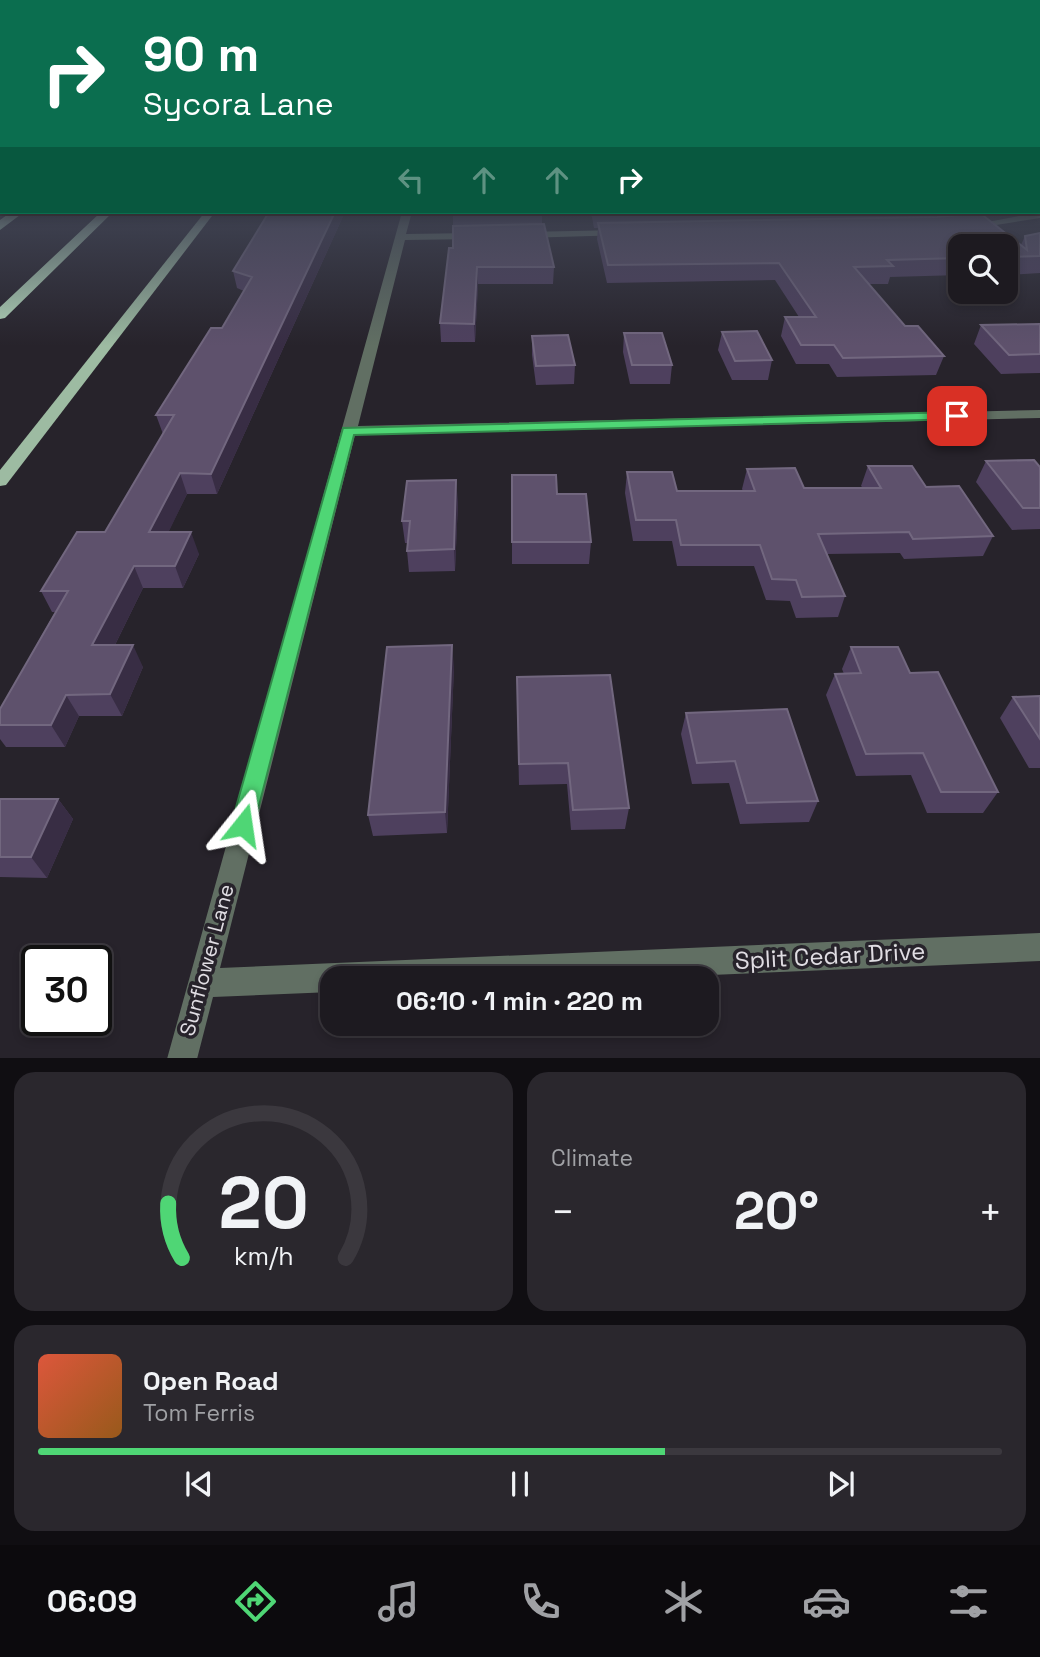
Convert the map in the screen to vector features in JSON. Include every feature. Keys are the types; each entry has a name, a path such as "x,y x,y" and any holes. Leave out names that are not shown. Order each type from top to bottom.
{"highway":[{"path":"0,315 70,247"}],"main road":[{"path":"0,481 182,247"}],"street":[{"name":"Sunflower Lane","path":"182,1058 398,247"},
{"path":"348,431 1040,414"},
{"name":"Split Cedar Drive","path":"201,983 1040,947"}],"building":[{"path":"247,247 318,247 211,474 180,473 149,532 191,532 175,566 134,566 92,645 133,645 110,694 66,695 51,725 0,725 0,709 68,591 41,591 77,532 105,532 174,415 156,415 211,328 222,328 252,277 233,271"},
{"path":"549,247 554,267 477,267 474,324 440,323 449,248"},
{"path":"604,247 948,247 948,258 887,260 893,266 854,267 905,326 918,326 944,356 843,358 834,345 801,345 785,317 816,317 779,263 608,265"},
{"path":"1018,247 1027,250 1027,247 1040,247 1040,256 1018,257"},
{"path":"1040,324 1040,354 1009,355 981,325"},
{"path":"757,331 772,360 735,361 722,332"},
{"path":"624,333 662,333 672,365 632,365"},
{"path":"568,335 575,365 536,366 532,336"},
{"path":"1034,460 1040,467 1040,508 1023,508 986,461"},
{"path":"868,466 912,466 926,487 959,486 993,536 913,539 909,532 818,534 845,596 802,597 796,580 772,579 760,545 681,545 676,520 636,520 627,472 672,472 677,491 755,491 747,469 795,468 804,488 881,488"},
{"path":"512,475 556,475 557,494 586,494 591,542 512,542"},
{"path":"456,480 454,549 407,551 410,521 402,521 407,481"},
{"path":"452,645 445,812 368,815 387,647"},
{"path":"851,647 898,647 910,673 938,672 998,792 941,792 923,753 866,754 835,674 861,673"},
{"path":"610,675 629,808 573,810 568,763 519,764 517,677"},
{"path":"1040,696 1040,739 1013,697"},
{"path":"787,709 818,801 747,803 735,761 697,763 686,713"},
{"path":"0,799 58,799 31,857 0,857"}],"route":[{"path":"243,825 348,431 957,416"}]}
